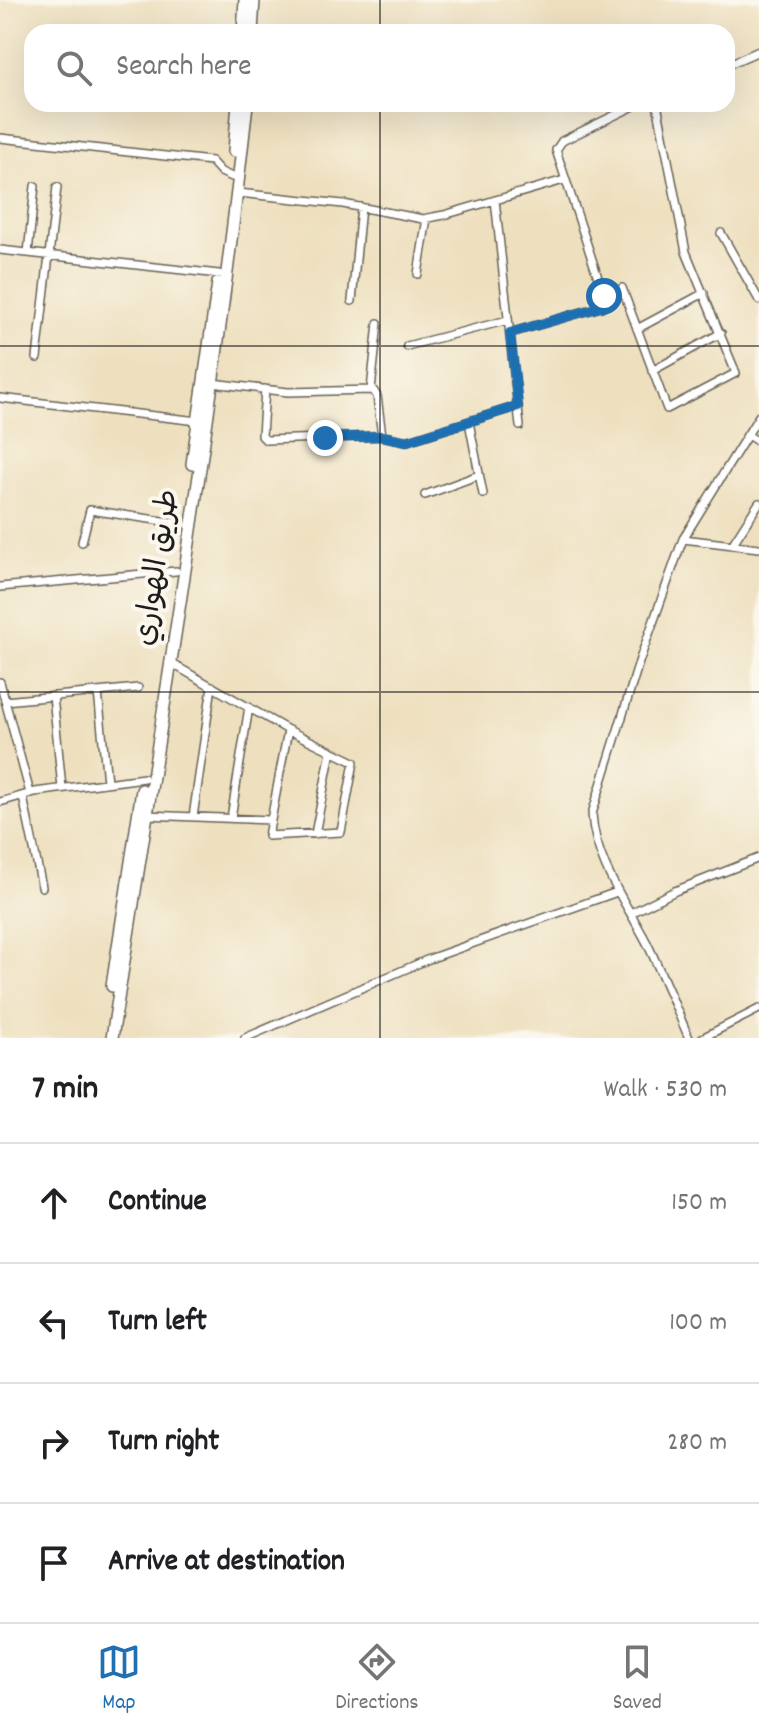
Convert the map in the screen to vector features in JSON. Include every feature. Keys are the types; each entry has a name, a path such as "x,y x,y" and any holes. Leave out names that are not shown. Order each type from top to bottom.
{"highway":[{"path":"244,24 245,0"},
{"path":"252,24 254,0"},
{"name":"طريق الهواري","path":"104,1038 146,815 212,383 238,193 238,112"},
{"name":"طريق الهواري","path":"112,1038 144,778 232,177 246,112"}],"street":[{"path":"735,62 759,51"},
{"path":"510,333 607,305 556,150 559,143 622,112"},
{"path":"622,288 666,408 670,410 736,373 686,252 659,112"},
{"path":"0,138 211,161 223,174 232,177"},
{"path":"238,193 427,218 564,180"},
{"path":"28,253 35,186"},
{"path":"37,358 57,187"},
{"path":"495,200 520,426"},
{"path":"352,301 361,207"},
{"path":"418,274 427,218"},
{"path":"721,233 759,300"},
{"path":"0,250 219,274"},
{"path":"637,329 704,293"},
{"path":"407,346 508,320"},
{"path":"371,390 378,323"},
{"path":"652,371 721,333"},
{"path":"212,383 288,392 371,390 377,396 382,436"},
{"path":"265,389 262,436 266,440 382,436 407,441 518,406"},
{"path":"0,398 198,421"},
{"path":"689,1038 631,913 617,892 593,830 592,814 640,659 683,539 759,416"},
{"path":"469,422 483,494"},
{"path":"747,435 759,442"},
{"path":"425,495 479,475"},
{"path":"732,545 759,503"},
{"path":"82,542 90,510 183,524"},
{"path":"683,539 759,548"},
{"path":"0,587 176,571"},
{"path":"169,662 288,730 352,760 355,766 342,831 271,838 268,834 288,730"},
{"path":"0,682 26,795 42,887"},
{"path":"193,817 212,686"},
{"path":"5,701 138,688"},
{"path":"98,692 107,782"},
{"path":"53,696 62,788"},
{"path":"231,818 249,707"},
{"path":"1,725 11,724"},
{"path":"315,834 331,751"},
{"path":"0,802 62,788 144,778"},
{"path":"146,815 271,820"},
{"path":"631,913 675,891 759,858"},
{"path":"245,1038 256,1036 429,959 617,892"},
{"path":"702,1038 759,1009"}],"route":[{"path":"325,438 382,436 407,441 518,406 510,333 607,305 604,296"}]}
